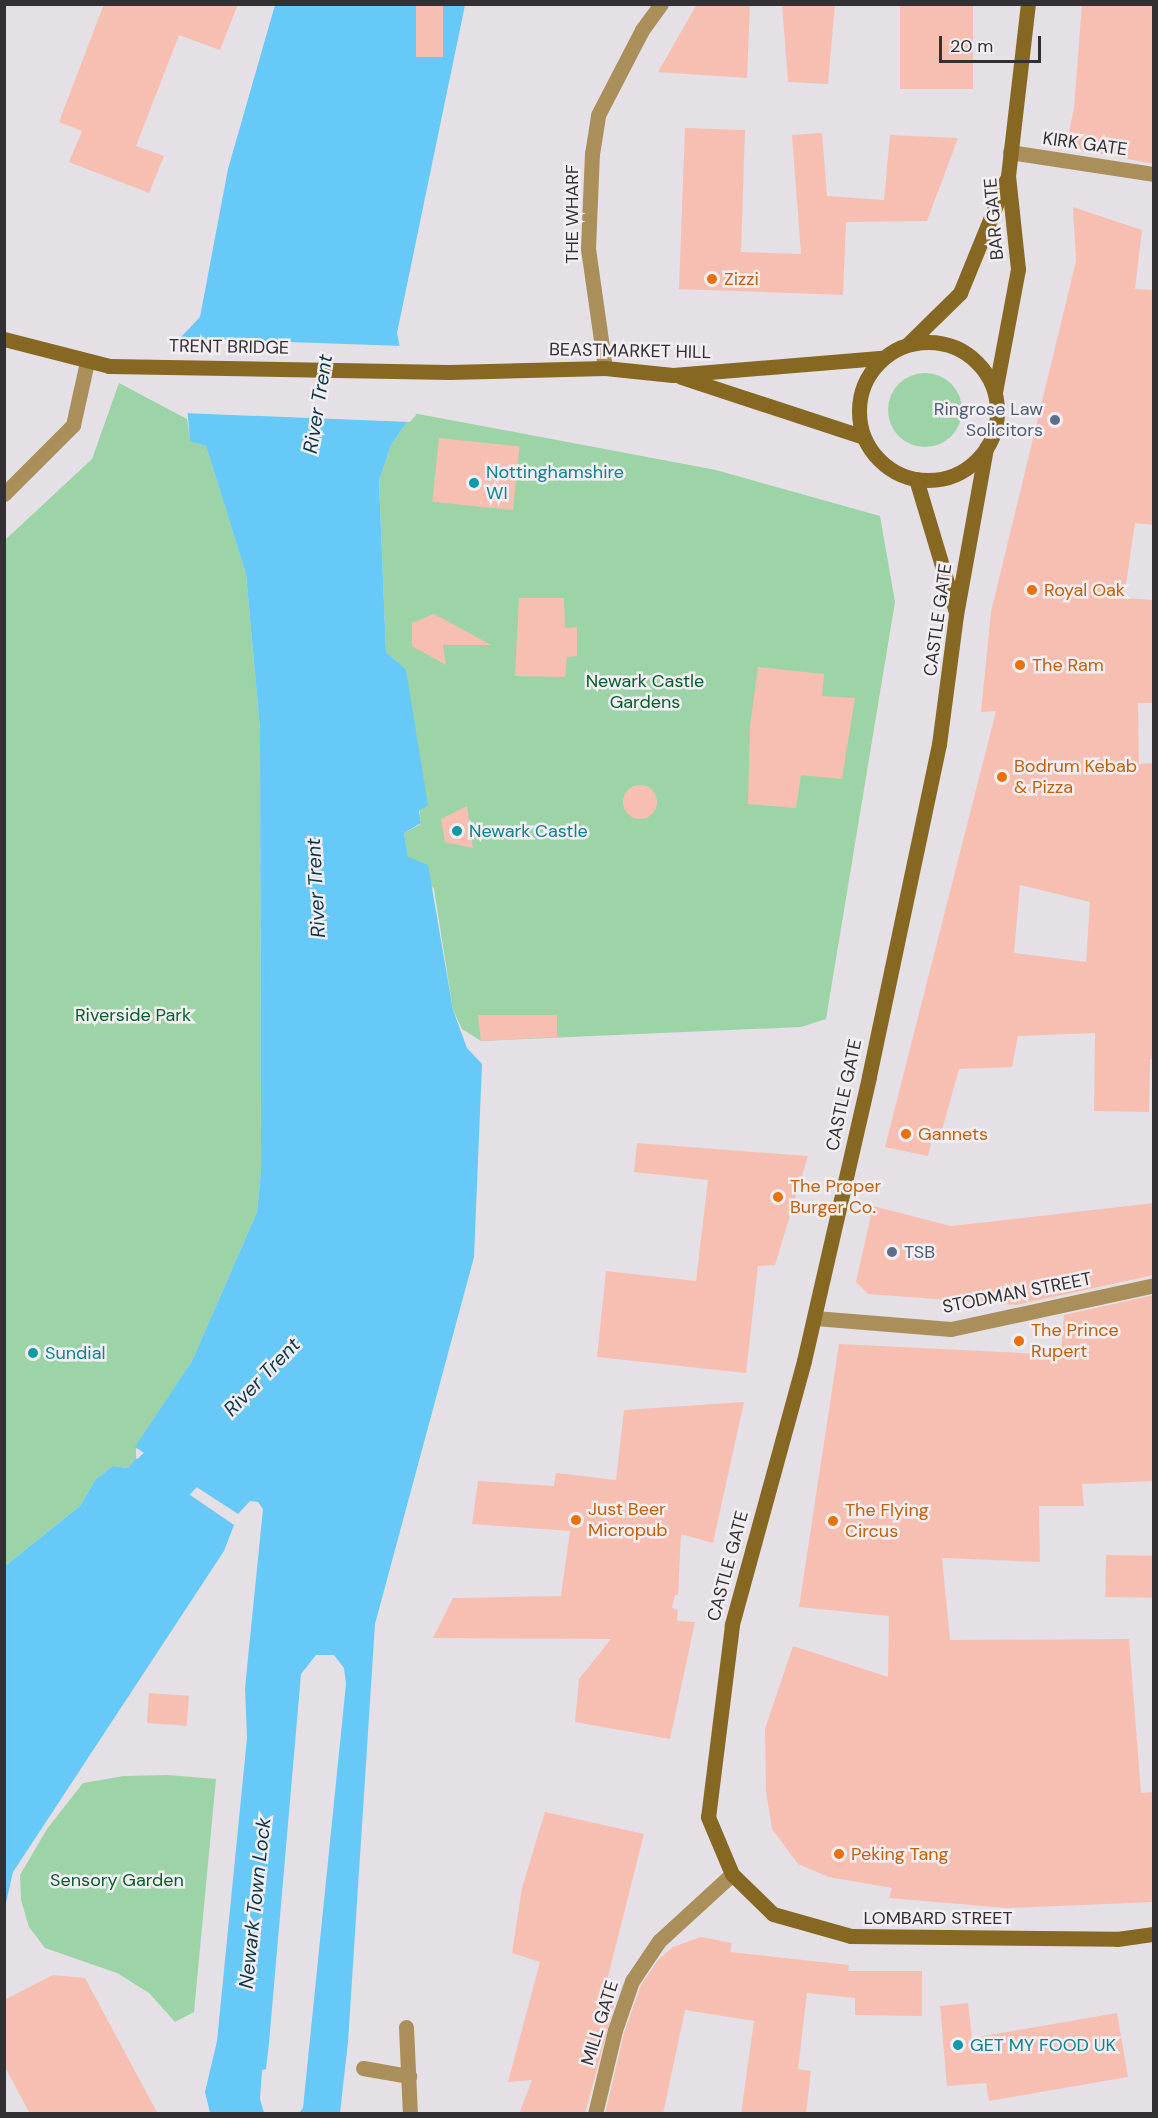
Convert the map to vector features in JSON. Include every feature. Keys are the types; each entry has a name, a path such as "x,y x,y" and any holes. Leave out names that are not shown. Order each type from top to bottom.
{"main road":[{"name":"BAR GATE","path":"995,392 1018,269 1008,176 1028,4"},
{"path":"908,344 929,341 951,345 970,356 986,372 995,392 994,431 986,448 956,474 916,479 889,468 874,456 863,437 858,417 860,394 868,374 882,358 908,344 960,293 1008,176"},
{"name":"TRENT BRIDGE","path":"4,339 87,362 449,372"},
{"name":"BEASTMARKET HILL","path":"449,372 604,368 673,375 882,358"},
{"path":"673,375 863,437"},
{"name":"CASTLE GATE","path":"708,1817 732,1625 815,1318 939,744 956,615 986,448"},
{"path":"916,479 956,615"},
{"name":"LOMBARD STREET","path":"708,1817 732,1874 773,1914 855,1937 1117,1939 1154,1934"}],"street":[{"name":"THE WHARF","path":"604,368 588,248 592,154 598,115 642,30 661,4"},
{"name":"KIRK GATE","path":"1010,152 1154,174"},
{"path":"4,494 73,425 87,362"},
{"name":"STODMAN STREET","path":"815,1318 951,1329 1154,1285"},
{"name":"MILL GATE","path":"594,2114 615,2030 632,1981 659,1941 732,1874"},
{"path":"405,2027 410,2114"},
{"path":"363,2068 409,2076"}],"green space":[{"path":"918,373 932,373 946,379 956,389 962,403 962,417 956,431 946,441 932,447 918,447 904,441 894,431 888,417 888,403 894,389 904,379"},
{"name":"Riverside Park","path":"119,383 187,419 190,440 206,446 246,574 260,729 261,1171 257,1212 192,1361 136,1447 136,1458 128,1468 113,1466 96,1479 80,1506 5,1566 5,540 92,459"},
{"name":"Newark Castle Gardens","path":"413,413 716,470 880,516 895,602 826,1019 801,1027 481,1041 462,1029 453,1010 434,889 408,858 404,833 421,824 406,671 386,652 379,481 391,445"},
{"name":"Sensory Garden","path":"168,1775 216,1779 194,2012 175,2022 149,1993 117,1973 45,1948 29,1927 21,1900 20,1875 47,1829 83,1783 124,1776"}],"water":[{"name":"Newark Town Lock","path":"275,5 465,5 397,333 413,413 391,445 379,481 386,652 406,670 428,805 419,811 421,823 404,833 408,857 428,865 453,1010 467,1048 482,1064 474,1257 375,1624 348,2042 340,2113 299,2113 303,2108 346,1684 344,1668 334,1655 316,1655 301,1674 269,2043 266,2069 262,2070 260,2099 264,2113 210,2113 205,2092 217,2041 247,1738 245,1688 263,1509 258,1502 250,1501 238,1514 135,1447 192,1361 257,1212 261,1171 260,729 246,574 206,446 190,441 181,337 200,317 228,169"},
{"path":"136,1458 234,1525 224,1551 13,1872 5,1907 5,1566 80,1506 96,1479 113,1466 128,1468"}],"pier":[{"path":"178,338 403,346 416,415 410,422 183,413"}],"building":[{"path":"104,4 238,4 220,50 179,35 136,146 164,156 149,193 69,162 82,131 59,122"},
{"path":"416,4 443,4 443,57 416,57"},
{"path":"697,4 750,4 747,78 658,72"},
{"path":"782,4 835,4 828,84 788,82"},
{"path":"900,4 973,4 973,89 900,89"},
{"path":"1082,4 1154,4 1154,164 1066,147 1074,108"},
{"path":"685,128 745,130 741,252 801,254 792,135 822,133 827,196 884,200 890,135 958,138 927,221 846,222 843,295 679,289"},
{"path":"1073,207 1142,230 1135,289 1154,290 1154,525 1135,523 1124,598 1154,600 1154,703 1138,703 1139,764 1154,763 1154,1059 1150,1059 1149,1112 1094,1111 1095,1033 1018,1036 1012,1067 959,1069 939,1141 932,1139 928,1156 885,1147 996,711 981,712 991,612 1076,261","holes":["1020,885 1090,902 1086,962 1014,953"]},
{"name":"Nottinghamshire WI","path":"439,438 520,446 513,510 432,502"},
{"path":"519,598 564,598 565,628 577,627 577,656 567,657 565,677 515,676"},
{"path":"434,614 491,645 443,645 446,665 412,646 412,623"},
{"path":"758,667 824,674 822,696 855,698 842,779 801,775 796,808 748,804 750,726"},
{"path":"640,785 652,790 657,802 652,814 640,819 628,814 623,802 628,790"},
{"path":"467,806 473,848 445,842 441,819"},
{"path":"478,1015 557,1015 557,1037 481,1041"},
{"path":"637,1143 808,1156 775,1265 758,1266 746,1373 597,1357 606,1271 696,1281 708,1180 634,1172"},
{"path":"1154,1203 1154,1275 1016,1305 868,1294 856,1282 873,1206 951,1226"},
{"path":"1154,1295 1154,1481 1082,1484 1084,1506 1039,1506 1040,1562 942,1558 950,1640 1129,1639 1141,1793 1154,1792 1154,1902 1007,1908 889,1898 892,1888 829,1877 798,1864 772,1829 766,1791 765,1729 793,1646 888,1677 889,1616 799,1607 839,1344 1061,1355 1064,1315"},
{"path":"744,1402 713,1543 681,1534 678,1595 675,1595 672,1608 678,1610 677,1621 695,1622 670,1739 575,1722 579,1679 611,1639 433,1638 453,1598 561,1596 570,1531 472,1524 478,1481 554,1486 556,1473 616,1480 624,1410"},
{"path":"1106,1555 1154,1556 1153,1598 1105,1597"},
{"path":"149,1693 189,1696 187,1726 147,1723"},
{"path":"545,1812 644,1834 600,2008 617,1994 585,2114 519,2114 532,2080 508,2082 540,1962 512,1953 522,1888"},
{"path":"701,1937 732,1943 730,1952 849,1965 848,1971 922,1971 922,2016 855,2015 855,1998 807,1993 798,2069 811,2071 806,2114 741,2114 754,2021 685,2010 663,2114 605,2114 624,2033 641,1985 658,1960 673,1947"},
{"path":"53,1975 85,1978 158,2114 30,2114 4,2065 4,2000"},
{"path":"968,2003 972,2038 1117,2013 1128,2077 989,2101 986,2083 947,2086 940,2006"}],"waterway":[{"name":"River Trent","path":"4,1641 230,1409"}],"place":[{"name":"Zizzi","path":"712,279"},
{"name":"Ringrose Law Solicitors","path":"1055,420"},
{"name":"Nottinghamshire WI","path":"474,483"},
{"name":"Royal Oak","path":"1032,590"},
{"name":"The Ram","path":"1020,665"},
{"name":"Bodrum Kebab & Pizza","path":"1002,777"},
{"name":"Newark Castle","path":"457,831"},
{"name":"Gannets","path":"906,1134"},
{"name":"The Proper Burger Co.","path":"778,1197"},
{"name":"TSB","path":"892,1252"},
{"name":"The Prince Rupert","path":"1019,1341"},
{"name":"Sundial","path":"33,1353"},
{"name":"Just Beer Micropub","path":"576,1520"},
{"name":"The Flying Circus","path":"833,1521"},
{"name":"Peking Tang","path":"839,1854"},
{"name":"GET MY FOOD UK","path":"958,2045"}]}
